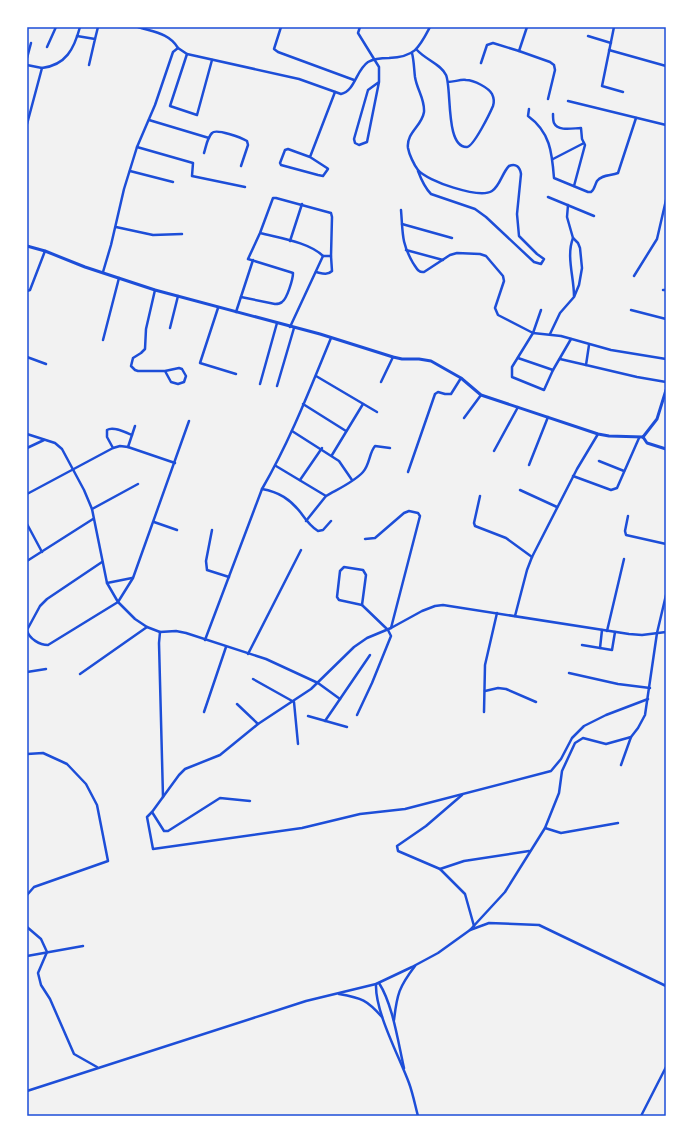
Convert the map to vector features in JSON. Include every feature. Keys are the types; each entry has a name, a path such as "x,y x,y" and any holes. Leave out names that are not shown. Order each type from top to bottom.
{"street":[{"path":"47,48 56,27"},
{"path":"27,65 42,68 50,67 60,62 69,54 80,27"},
{"path":"89,65 98,27"},
{"path":"138,27 167,36 178,48 187,54 299,79 341,94 346,93 367,63 374,59 406,56 417,50 430,27"},
{"path":"152,32 153,27"},
{"path":"281,27 274,48 278,52 354,80"},
{"path":"360,27 358,33 379,67 379,82 367,142 359,145 355,143 354,140 368,90 379,82"},
{"path":"519,51 527,27"},
{"path":"614,27 602,86 623,92"},
{"path":"77,36 95,39"},
{"path":"588,36 611,43"},
{"path":"27,58 31,43"},
{"path":"481,64 489,43 519,51 550,62 554,65 555,70 548,99"},
{"path":"102,272 116,227 124,189 137,147 149,120 173,52 178,48"},
{"path":"417,50 423,57 440,67 447,76 450,112 454,134 456,141 460,145 467,147 476,140 493,105 493,97 487,89 472,81 467,80 448,82"},
{"path":"609,50 666,66"},
{"path":"412,53 415,77 424,100 424,113 421,122 408,141 408,148 423,183 431,194 475,209 491,221 534,262 541,264 543,262 544,259 519,236 517,214 521,174 520,169 517,166 513,164 509,166 493,191 486,193 478,193 432,180 418,170"},
{"path":"187,54 170,106 196,115 212,60"},
{"path":"27,124 42,68"},
{"path":"310,157 335,92"},
{"path":"568,100 666,126"},
{"path":"529,109 528,116 536,122 548,138 553,159 554,178 591,192 597,180 602,177 618,173 636,118"},
{"path":"553,114 554,124 558,127 565,129 581,128 582,138 585,145 574,186"},
{"path":"149,120 209,138"},
{"path":"204,153 209,138 214,131 220,131 244,139 247,141 248,145 241,166"},
{"path":"553,159 584,143"},
{"path":"137,147 193,163 192,176 245,187"},
{"path":"288,149 310,157 328,169 323,176 318,176 281,165 280,163 285,150 288,149"},
{"path":"130,171 173,182"},
{"path":"548,197 594,216"},
{"path":"241,297 279,304 284,299 293,278 293,273 248,259 260,233 273,198 331,212 332,271 330,274 316,272"},
{"path":"634,276 657,239 666,200"},
{"path":"290,241 302,204"},
{"path":"550,334 560,313 574,298 579,285 582,259 578,243 573,238 567,217 568,205"},
{"path":"401,210 403,242 406,250 418,270 421,272 424,272 457,253 480,254 486,256 501,272 504,282 495,308 498,315 533,333 561,336 611,350 666,359"},
{"path":"402,224 452,238"},
{"path":"116,227 153,235 182,234"},
{"path":"260,233 317,250 323,256 331,256"},
{"path":"573,238 570,246 570,256 574,283 574,298"},
{"path":"27,246 155,290 292,327 393,357 402,359 419,359 431,362 460,378 481,395 598,434 641,438 647,443 666,449"},
{"path":"406,250 443,260"},
{"path":"27,291 30,290 44,251"},
{"path":"277,386 292,327 323,256"},
{"path":"236,312 253,260"},
{"path":"103,340 119,277"},
{"path":"155,290 146,328 145,348 141,353 133,358 132,366 138,371 179,368 182,369 186,376 184,382 178,384 171,382 165,370"},
{"path":"170,328 178,296"},
{"path":"218,308 200,363 236,374"},
{"path":"541,310 533,333 512,366 512,377 544,390 553,370 571,339"},
{"path":"631,310 666,319"},
{"path":"260,384 277,323"},
{"path":"205,640 262,489 276,466 292,431 331,338"},
{"path":"586,364 589,345"},
{"path":"27,357 46,364"},
{"path":"380,382 393,357"},
{"path":"518,358 553,370"},
{"path":"560,359 637,377 666,382"},
{"path":"316,376 377,412"},
{"path":"408,472 435,394 438,392 451,394 460,378"},
{"path":"573,476 612,490 617,488 641,438 657,418 666,390"},
{"path":"464,418 481,395"},
{"path":"303,404 346,431"},
{"path":"332,455 363,404"},
{"path":"494,451 518,407"},
{"path":"529,465 548,417"},
{"path":"102,562 47,599 40,606 27,630 28,634 39,643 48,645 118,602 133,578 189,421"},
{"path":"128,447 135,426"},
{"path":"113,448 107,437 106,430 113,428 132,435"},
{"path":"292,431 332,455 339,461 352,480"},
{"path":"27,434 55,443 62,449 84,490 92,509 107,582 118,602 135,619 146,627 160,632 176,632 266,659 318,683 340,699"},
{"path":"516,616 527,570 532,557 573,476 598,434"},
{"path":"27,448 44,440"},
{"path":"27,494 113,448 120,446 128,447 175,463"},
{"path":"306,520 326,496 363,472 372,449 375,446 390,448"},
{"path":"300,480 322,448"},
{"path":"599,461 624,471"},
{"path":"276,466 326,496"},
{"path":"92,509 138,484"},
{"path":"262,489 281,494 289,499 306,520 318,531 323,530 331,521"},
{"path":"520,490 558,507"},
{"path":"480,496 474,523 475,526 506,538 532,557"},
{"path":"357,715 391,636 390,629 420,516 418,513 409,511 404,513 375,538 365,538"},
{"path":"628,516 625,531 626,535 666,544"},
{"path":"27,561 93,519"},
{"path":"154,522 177,530"},
{"path":"27,524 42,552"},
{"path":"212,530 206,561 207,570 229,577"},
{"path":"248,654 301,550"},
{"path":"607,631 624,558"},
{"path":"362,605 366,575 362,570 344,567 340,571 337,597 339,600 362,605 390,629"},
{"path":"107,582 133,578"},
{"path":"621,765 631,737 645,715 657,633 666,595"},
{"path":"648,699 606,715 584,726 572,738 561,759 551,771 405,809 360,814 302,828 153,849 147,817 179,775 185,770 220,755 258,724 294,702 318,683 354,647 367,638 390,629 422,611 435,606 443,605 615,632 642,635 666,632"},
{"path":"484,712 485,665 497,613"},
{"path":"80,674 146,627"},
{"path":"600,648 602,630"},
{"path":"160,632 159,651 163,797"},
{"path":"582,645 612,650 615,632"},
{"path":"204,712 226,646"},
{"path":"325,721 370,655"},
{"path":"27,672 46,669"},
{"path":"569,673 618,684 650,688"},
{"path":"253,679 294,702"},
{"path":"485,691 498,688 506,689 536,702"},
{"path":"294,702 298,744"},
{"path":"237,704 258,724"},
{"path":"308,716 347,727"},
{"path":"27,1091 306,1001 380,983 438,953 470,930 505,892 545,828 559,793 562,770 575,743 583,738 606,744 631,737"},
{"path":"27,754 43,753 67,764 86,784 98,805 108,861 34,887 27,895"},
{"path":"462,794 426,826 397,846 398,851 440,869 465,894 474,926"},
{"path":"152,812 164,831 168,831 220,798 250,801"},
{"path":"545,828 561,833 618,823"},
{"path":"440,869 464,861 530,850"},
{"path":"470,930 489,924 538,925 666,986"},
{"path":"27,927 41,939 47,952 38,973 40,984 50,999 74,1054 98,1067"},
{"path":"27,956 83,946"},
{"path":"394,1022 396,1000 403,982 417,964"},
{"path":"380,983 384,990 394,1022 406,1076 418,1116"},
{"path":"376,984 376,992 383,1019 406,1076"},
{"path":"336,994 360,998 372,1006 383,1019"},
{"path":"641,1116 666,1067"}]}
